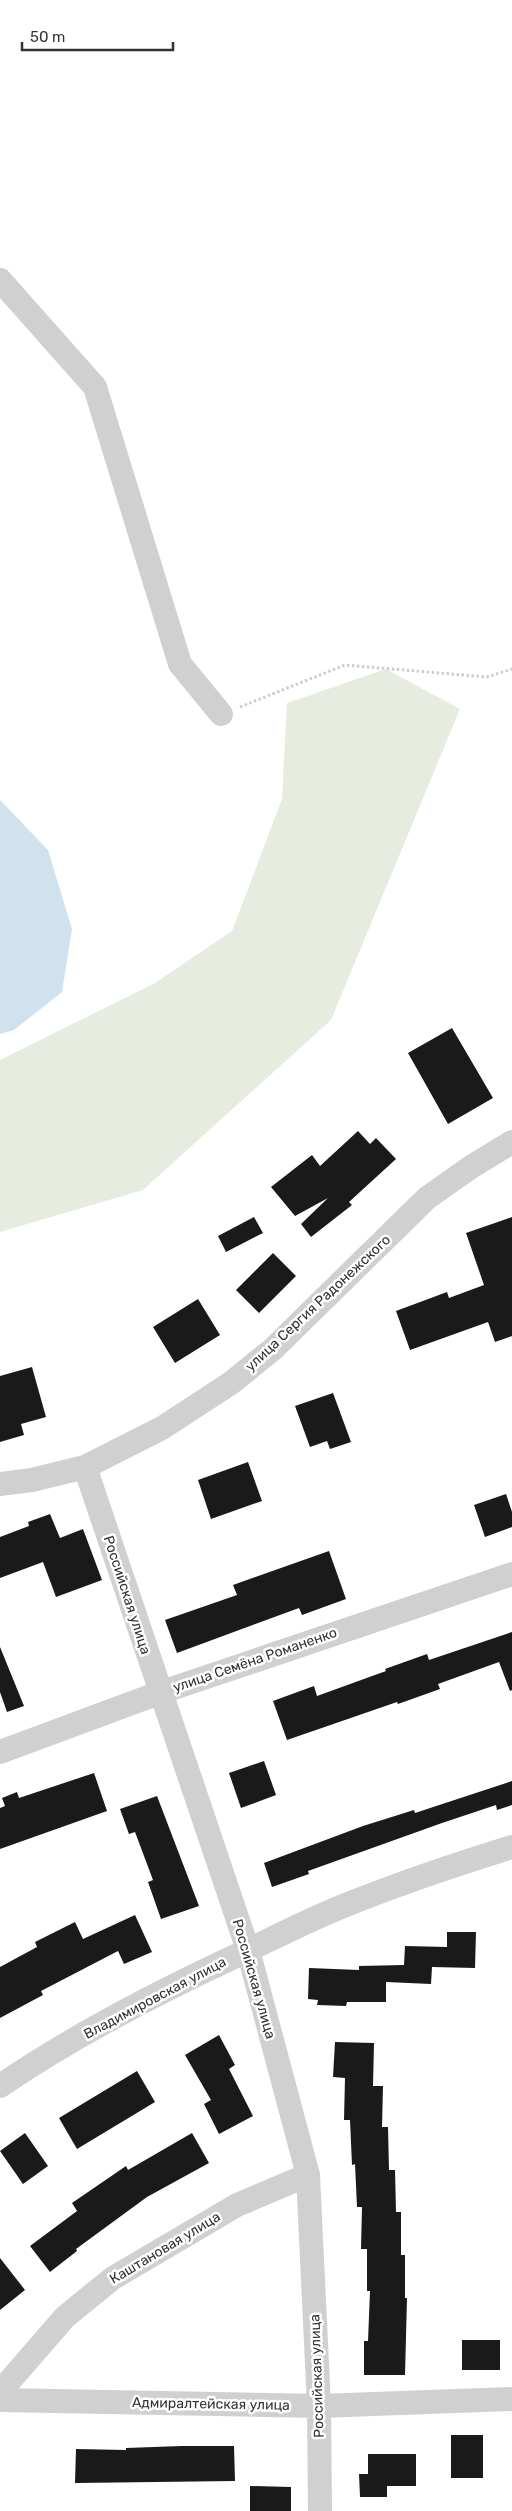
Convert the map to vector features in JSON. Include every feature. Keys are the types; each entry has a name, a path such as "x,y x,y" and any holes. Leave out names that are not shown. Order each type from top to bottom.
{"street":[{"path":"0,280 95,387 180,664 221,714"},
{"name":"улица Сергия Радонежского","path":"0,1484 32,1480 85,1467 162,1428 232,1383 273,1349 427,1198 471,1167 512,1142"},
{"name":"Российская улица","path":"85,1467 159,1693 248,1950 308,2175 319,2406 320,2511"},
{"name":"улица Семёна Романенко","path":"0,1752 159,1693 512,1574"},
{"name":"Владимировская улица","path":"0,2086 109,2020 173,1985 339,1907 446,1867 512,1847"},
{"name":"Каштановая улица","path":"0,2392 65,2317 113,2278 238,2205 308,2175"},
{"name":"Адмиралтейская улица","path":"0,2400 319,2406 512,2399"}],"path":[{"path":"221,714 345,665 487,677 512,669"}],"shaded area":[{"path":"386,669 460,709 331,1020 143,1190 0,1232 0,1060 155,983 232,931 282,799 287,703"}],"water":[{"path":"0,800 48,850 72,929 62,992 14,1030 0,1034"}],"building":[{"path":"452,1028 493,1098 448,1124 408,1053"},
{"path":"358,1131 370,1144 376,1138 396,1159 349,1202 352,1205 311,1237 301,1224 328,1198 295,1216 271,1187 312,1155 320,1166"},
{"path":"254,1217 263,1233 226,1252 218,1236"},
{"path":"512,1217 512,1336 495,1342 488,1322 410,1350 396,1311 447,1292 449,1298 484,1285 466,1233"},
{"path":"273,1253 296,1276 259,1313 236,1290"},
{"path":"198,1299 220,1335 175,1363 153,1327"},
{"path":"32,1367 46,1417 21,1424 24,1435 0,1442 0,1376"},
{"path":"333,1393 351,1442 330,1449 327,1441 310,1447 295,1406"},
{"path":"248,1462 262,1501 211,1519 198,1480"},
{"path":"506,1494 512,1512 512,1527 485,1537 474,1505"},
{"path":"50,1514 60,1538 83,1529 102,1580 56,1597 43,1562 0,1578 0,1537 29,1526 28,1522"},
{"path":"329,1551 346,1599 302,1615 299,1608 177,1653 165,1620 237,1595 233,1585"},
{"path":"512,1632 512,1690 510,1691 499,1662 438,1684 440,1689 287,1740 273,1701 314,1686 317,1696 427,1654 429,1660"},
{"path":"0,1647 24,1706 7,1712 0,1692"},
{"path":"264,1761 276,1795 241,1808 229,1773"},
{"path":"94,1773 107,1811 0,1849 0,1808 5,1806 2,1798 17,1792 19,1798"},
{"path":"512,1781 512,1805 497,1810 496,1805 442,1823 308,1871 309,1874 272,1887 264,1863 363,1826 414,1810 415,1813"},
{"path":"157,1796 199,1906 161,1919 148,1882 153,1880 135,1832 129,1834 120,1809"},
{"path":"135,1915 152,1952 124,1964 118,1951 41,1991 43,1995 0,2018 0,1967 37,1947 35,1942 75,1922 83,1939"},
{"path":"447,1932 476,1932 475,1968 432,1967 431,1984 386,1982 386,2002 347,2002 346,2006 317,2005 318,2000 308,1999 309,1968 359,1970 359,1966 404,1965 405,1946 447,1947"},
{"path":"219,2035 235,2065 229,2069 253,2116 219,2134 204,2104 211,2100 185,2055"},
{"path":"335,2042 374,2043 373,2086 383,2086 382,2127 388,2127 389,2170 395,2170 396,2212 401,2212 401,2255 405,2255 405,2298 407,2298 405,2375 364,2375 364,2341 368,2341 370,2291 367,2291 367,2249 361,2249 362,2207 357,2207 355,2164 352,2165 350,2120 344,2120 345,2078 333,2077"},
{"path":"137,2071 155,2102 77,2149 59,2118"},
{"path":"25,2133 48,2166 23,2184 0,2151"},
{"path":"192,2133 209,2163 147,2197 76,2249 77,2251 50,2272 30,2246 77,2211 72,2203 126,2166 128,2170"},
{"path":"0,2258 25,2290 0,2310"},
{"path":"462,2340 500,2340 500,2370 462,2370"},
{"path":"451,2435 483,2435 483,2478 451,2478"},
{"path":"234,2446 235,2481 75,2483 76,2449 126,2450 126,2448"},
{"path":"368,2454 416,2454 416,2486 387,2486 387,2497 360,2497 359,2474 368,2474"},
{"path":"250,2486 291,2487 291,2511 250,2511"}]}
